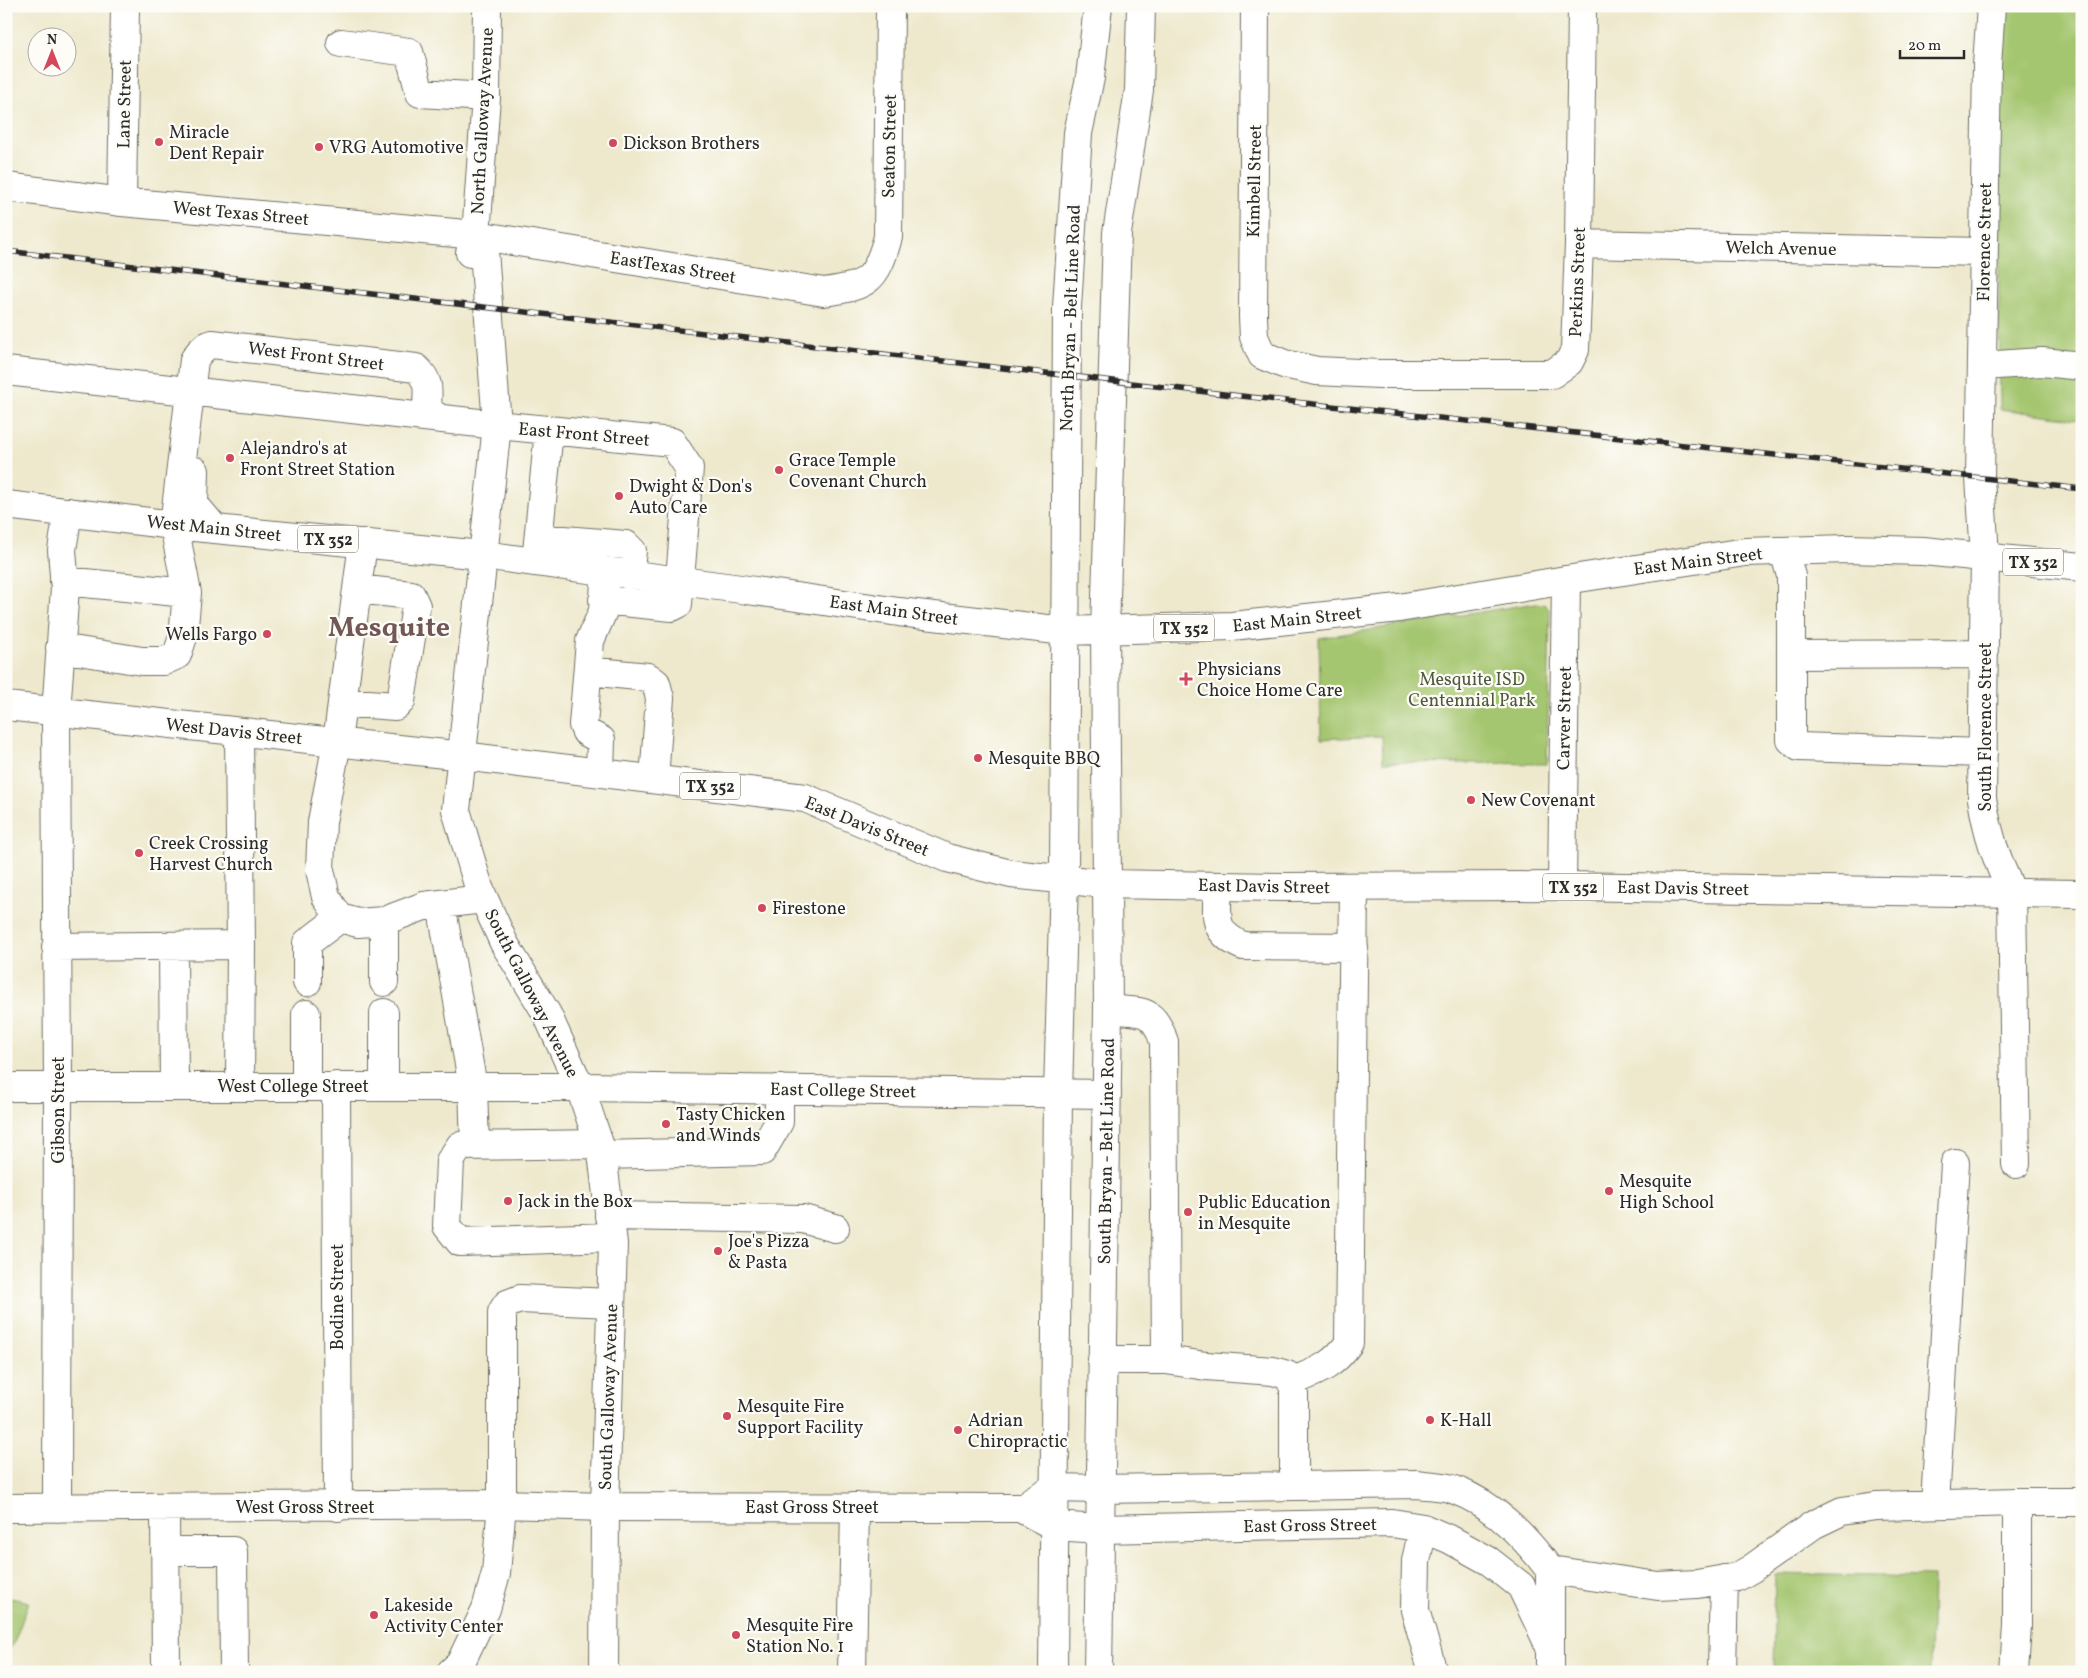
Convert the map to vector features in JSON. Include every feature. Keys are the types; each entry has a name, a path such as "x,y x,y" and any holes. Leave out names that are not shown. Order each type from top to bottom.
{"street":[{"name":"Lane Street","path":"122,202 125,6"},
{"name":"North Galloway Avenue","path":"482,555 496,426 484,251 476,236 486,96 487,6"},
{"name":"Seaton Street","path":"868,281 881,261 888,237 890,6"},
{"name":"North Bryan - Belt Line Road","path":"1065,631 1067,307 1078,133 1090,78 1098,6"},
{"path":"1104,631 1117,233 1139,90 1141,6"},
{"name":"Kimbell Street","path":"1255,6 1253,317 1254,337 1262,355"},
{"name":"Perkins Street","path":"1262,355 1284,364 1317,371 1379,374 1552,374 1569,362 1575,350 1579,244 1582,6"},
{"name":"Florence Street","path":"1980,478 1987,65 1990,6"},
{"path":"341,43 409,52 420,93 486,96"},
{"name":"West Texas Street","path":"6,187 122,202 476,236"},
{"name":"EastTexas Street","path":"476,236 824,292 847,289 868,281"},
{"name":"Welch Avenue","path":"1579,244 1984,252"},
{"name":"West Front Street","path":"195,392 194,360 199,352 212,344 416,368 426,380 429,388 428,406 431,412 440,420"},
{"path":"1985,556 1969,523 1968,398 1982,366 2042,362 2082,366"},
{"path":"6,371 496,426"},
{"path":"60,648 142,661 164,661 178,655 187,593 174,525 195,392"},
{"path":"195,392 194,504 215,529"},
{"name":"East Front Street","path":"496,426 672,442 689,468 681,581"},
{"path":"549,430 537,550 626,545 632,551 604,600 603,611 590,641 583,725 586,732 601,740 600,772"},
{"name":"South Florence Street","path":"1980,478 1985,556 1982,798 1986,825 2000,867 2012,892"},
{"name":"West Main Street","path":"6,505 174,525 482,555"},
{"name":"Gibson Street","path":"57,1508 58,1087 56,712 64,581 62,550 68,512"},
{"path":"363,542 337,742 322,822 320,870 326,897 340,918 358,923 384,920 424,906 483,899"},
{"name":"East Main Street","path":"618,573 899,612 1065,631 1104,631 1232,626 1399,608 1745,552 1848,549 1913,551 1985,556 2082,567"},
{"name":"TX 352","path":"482,555 537,550"},
{"path":"1784,551 1791,576 1791,740 1799,747 1983,753"},
{"name":"South Galloway Avenue","path":"482,555 456,810 483,899 504,943 546,1014 580,1087 600,1150 611,1227 611,1303 605,1507 604,1672"},
{"name":"Carver Street","path":"1562,886 1566,580"},
{"path":"64,581 187,593"},
{"path":"604,600 672,607 678,604 681,581"},
{"path":"342,702 395,706 401,701 416,606 411,595 357,589"},
{"path":"1053,1672 1058,1093 1064,879 1065,631"},
{"name":"South Bryan - Belt Line Road","path":"1098,1672 1108,1009 1104,631"},
{"path":"1791,655 1984,654"},
{"path":"588,670 648,677 656,683 660,698 654,779"},
{"name":"West Davis Street","path":"6,706 462,756"},
{"path":"238,732 242,945 240,1086"},
{"name":"East Davis Street","path":"462,756 805,798 947,858 1011,874 1107,884 1354,887 1562,886 2082,894"},
{"path":"1218,886 1217,912 1220,931 1228,940 1243,946 1354,947"},
{"path":"1291,1382 1325,1368 1339,1357 1349,1343 1354,887"},
{"path":"2012,892 2016,1164"},
{"path":"441,904 473,1087 475,1146"},
{"path":"307,982 307,943 340,918"},
{"path":"384,920 384,982"},
{"path":"56,947 242,945"},
{"path":"173,946 174,1087"},
{"path":"1108,1009 1148,1014 1159,1024 1164,1042 1166,1360"},
{"path":"384,1013 384,1086"},
{"path":"306,1014 306,1086"},
{"name":"Bodine Street","path":"336,1086 338,1507"},
{"name":"West College Street","path":"6,1087 580,1087"},
{"name":"East College Street","path":"580,1087 1107,1094"},
{"path":"779,1090 779,1122 762,1151 600,1150 460,1146 450,1161 447,1226 460,1242 611,1227 803,1219 835,1228"},
{"path":"1935,1504 1955,1163"},
{"path":"451,1672 460,1664 486,1609 496,1573 502,1504 502,1312 507,1304 520,1299 611,1303"},
{"path":"1102,1360 1166,1360 1206,1366 1273,1371 1287,1375 1294,1386 1294,1486"},
{"path":"1020,1508 1054,1488 1100,1489 1417,1484 1455,1489 1488,1508 1521,1534 1550,1570 1550,1660"},
{"path":"2014,1672 2017,1626 2017,1502"},
{"path":"1550,1570 1658,1586 1697,1584 1737,1577 1813,1525 1842,1511 1876,1506 2082,1502"},
{"name":"West Gross Street","path":"6,1508 338,1507 502,1504 605,1507"},
{"name":"East Gross Street","path":"605,1507 1020,1508 1054,1526 1100,1529 1392,1523 1423,1528 1451,1540 1489,1561 1521,1586 1550,1660"},
{"path":"852,1672 855,1507"},
{"path":"165,1508 166,1672"},
{"path":"1423,1528 1416,1561 1415,1610 1433,1672"},
{"path":"165,1551 234,1551 234,1672"},
{"path":"1722,1672 1724,1579"}],"green space":[{"path":"1997,6 2082,6 2082,420 2000,409"},
{"name":"Mesquite ISD Centennial Park","path":"1536,603 1545,604 1550,611 1547,764 1383,762 1382,736 1321,739 1319,638"},
{"path":"1775,1574 1932,1577 1930,1672 1773,1672"},
{"path":"6,1597 29,1602 14,1643 6,1653"}],"railway":[{"path":"6,251 1241,396 2082,489"}],"place":[{"name":"Miracle Dent Repair","path":"159,142"},
{"name":"Dickson Brothers","path":"613,143"},
{"name":"VRG Automotive","path":"319,147"},
{"name":"Alejandro's at Front Street Station","path":"230,458"},
{"name":"Grace Temple Covenant Church","path":"779,470"},
{"name":"Dwight & Don's Auto Care","path":"619,496"},
{"name":"Wells Fargo","path":"267,634"},
{"name":"Physicians Choice Home Care","path":"1186,679"},
{"name":"Mesquite BBQ","path":"978,758"},
{"name":"New Covenant","path":"1471,800"},
{"name":"Creek Crossing Harvest Church","path":"139,853"},
{"name":"Firestone","path":"762,908"},
{"name":"Tasty Chicken and Winds","path":"666,1124"},
{"name":"Mesquite High School","path":"1609,1191"},
{"name":"Jack in the Box","path":"508,1201"},
{"name":"Public Education in Mesquite","path":"1188,1212"},
{"name":"Joe's Pizza & Pasta","path":"718,1251"},
{"name":"Mesquite Fire Support Facility","path":"727,1416"},
{"name":"K-Hall","path":"1430,1420"},
{"name":"Adrian Chiropractic","path":"958,1430"},
{"name":"Lakeside Activity Center","path":"374,1615"},
{"name":"Mesquite Fire Station No. 1","path":"736,1635"}],"district":[{"name":"Mesquite","path":"389,626"}]}
